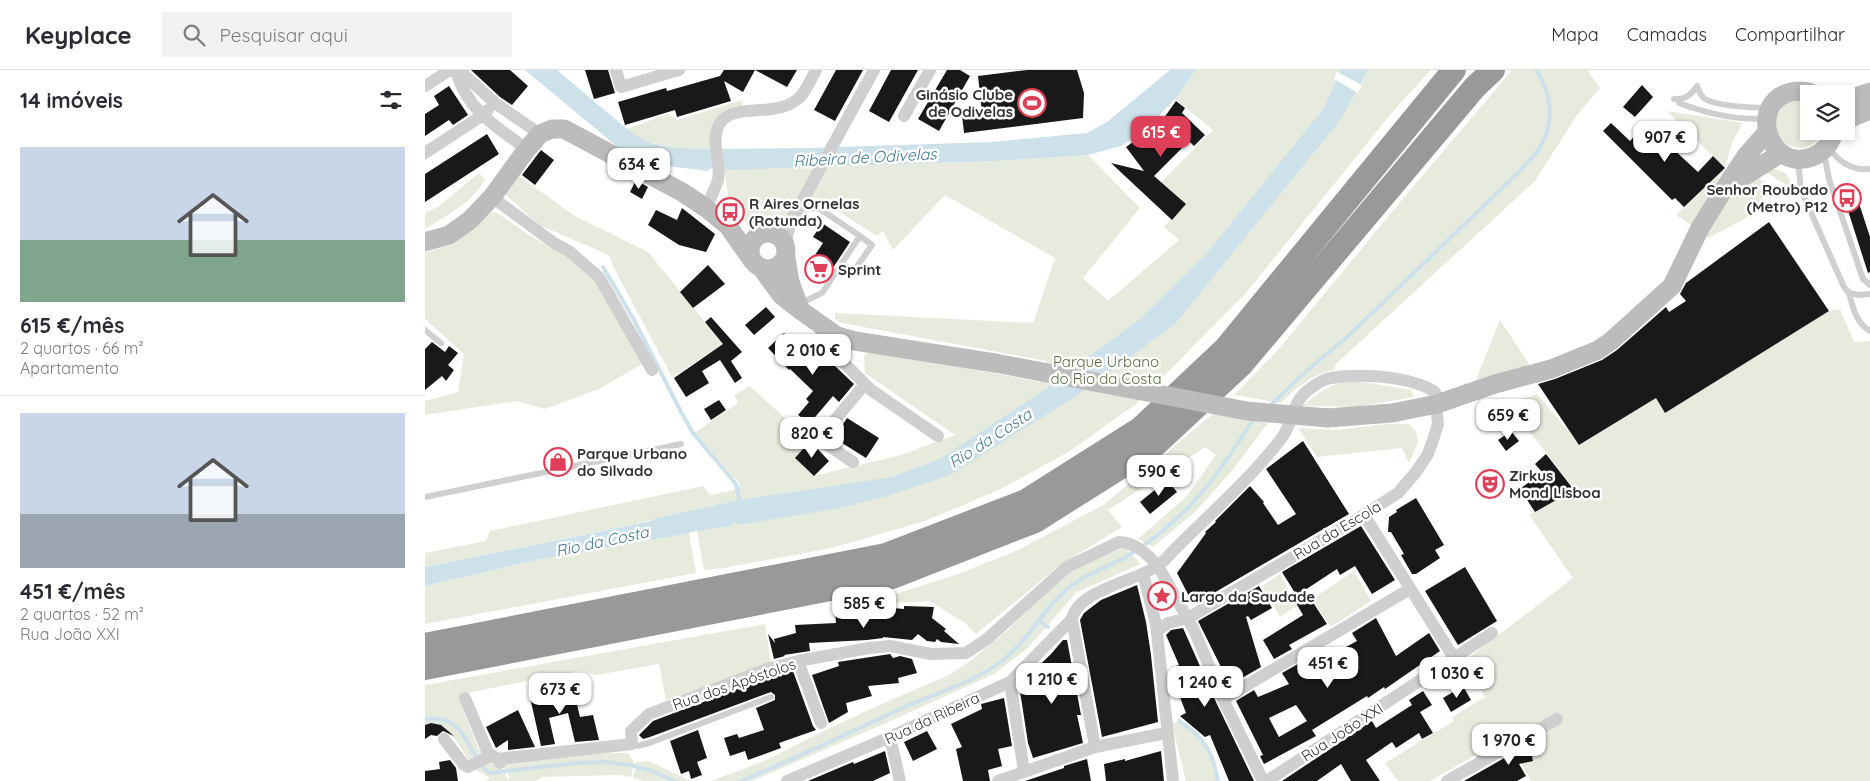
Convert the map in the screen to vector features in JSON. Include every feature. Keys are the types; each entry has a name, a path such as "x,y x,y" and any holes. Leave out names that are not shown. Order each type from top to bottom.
{"highway":[{"path":"425,668 892,577 1035,521 1154,446 1241,365 1475,87 1493,70"},
{"path":"425,645 886,555 1026,501 1140,429 1225,349 1452,72"}],"street":[{"path":"425,86 450,70"},
{"path":"457,70 495,103 540,134"},
{"path":"457,70 463,91 483,115 527,148"},
{"path":"616,70 621,88 679,70"},
{"path":"706,208 718,178 717,128 726,117 735,114 772,110 792,104 800,97 816,70"},
{"path":"776,243 754,240 750,253 757,264 776,268 776,243 799,207 874,70"},
{"path":"904,116 930,70"},
{"path":"425,242 449,235 459,229 492,197 527,148 540,134 552,128 564,130 682,192 706,208 728,226 781,294 837,336 855,341 995,362 1247,410 1328,418 1392,413 1437,404 1495,384 1551,369 1598,350 1611,341 1672,286 1700,228 1747,156 1768,120 1777,99 1787,93 1800,91"},
{"path":"1855,97 1870,92"},
{"path":"425,152 483,115 495,103"},
{"path":"1855,116 1870,110"},
{"path":"1768,120 1774,146 1789,156 1807,158 1829,140"},
{"path":"1724,189 1789,156"},
{"path":"492,197 554,243 570,252 599,278 652,370"},
{"path":"728,226 776,243"},
{"path":"776,243 799,307"},
{"path":"819,324 825,344 865,384 938,436"},
{"name":"Rua da Ribeira","path":"787,781 1010,682 1072,619 1073,612 1089,597 1158,566 1233,492 1280,439 1289,426 1295,405 1310,388 1329,378 1357,375 1411,381 1425,385 1435,392 1437,404"},
{"path":"853,462 819,439 865,384"},
{"name":"Rua da Escola","path":"1157,631 1168,623 1188,618 1364,516 1398,493 1428,454 1438,424 1437,404"},
{"path":"1364,516 1454,658"},
{"name":"Rua dos Apóstolos","path":"632,744 631,731 649,714 767,669 798,661 890,646 931,654 966,653 987,639 1067,567 1119,542 1129,542 1158,566 1188,618 1223,699 1265,781"},
{"path":"1143,574 1157,631 1173,781"},
{"path":"1223,699 1410,589"},
{"path":"1072,619 1095,748"},
{"name":"Rua João XXI","path":"1265,781 1493,633"},
{"path":"798,661 821,723"},
{"path":"1010,682 1024,771"},
{"path":"465,698 488,753 494,759"},
{"path":"1447,781 1557,718"},
{"path":"998,781 1095,748 1167,733"},
{"path":"889,737 900,781"},
{"path":"444,739 464,765 468,767 494,759 632,744"}],"lane":[{"path":"1697,86 1703,98 1745,108 1768,120 1749,120 1694,108 1677,101 1691,95 1697,86"},
{"path":"1830,140 1838,160 1857,168 1870,169"},
{"path":"1830,140 1829,179 1863,279 1870,286"},
{"path":"1789,156 1801,190 1844,287 1849,293 1858,319 1863,327 1870,331"},
{"path":"799,207 820,209 872,245 854,271 842,264"},
{"path":"799,307 822,293 860,236"},
{"path":"1849,293 1859,295 1870,294"},
{"path":"425,330 441,343"},
{"path":"425,497 681,444"},
{"path":"632,744 638,746 652,742 771,697"}],"green space":[{"name":"Parque Urbano do Rio da Costa","path":"1196,70 1431,70 1395,109 1245,294 1136,404 1070,451 1001,489 925,521 832,548 724,568 704,570 697,531 717,528 713,506 660,519 425,567 425,553 486,541 490,531 703,486 710,495 739,489 739,483 694,433 738,403 734,395 750,386 810,441 795,458 814,476 901,455 955,435 865,373 864,356 870,350 1040,382 1046,361 842,323 835,319 835,313 1033,323 1055,258 945,195 893,250 883,231 877,236 816,197 798,228 781,215 769,222 748,223 731,212 724,169 996,161 1088,155 1140,208 1083,278 1108,301 1179,240 1164,227 1186,204 1161,182 1213,130 1175,99"},
{"path":"1512,70 1587,70 1600,88 1577,115 1535,181 1337,363 1333,370 1305,382 1281,403 1234,395 1278,350"},
{"path":"1790,99 1800,100 1800,140 1818,140 1809,146 1797,148 1779,139 1775,116 1779,108"},
{"path":"741,100 743,107 725,111 716,119 713,125 711,149 677,148 656,144 626,129 668,114 677,120"},
{"path":"1667,111 1743,123 1733,140 1725,168"},
{"path":"1725,168 1691,225 1676,215"},
{"path":"1772,168 1786,173 1793,187 1791,188 1764,171"},
{"path":"479,173 485,179 474,195 459,208 425,229 425,213 439,206"},
{"path":"515,173 575,216 648,252 723,344 672,377 615,270 609,255 539,225 505,194"},
{"path":"1757,177 1770,186 1751,214 1708,238 1706,235 1724,204 1739,189"},
{"path":"496,212 529,235 585,268 598,282 642,364 599,389 545,409 516,401 425,415 425,401 458,392 464,354 425,319 425,253 449,245 489,213"},
{"path":"1840,309 1854,342 1870,341 1870,781 1531,781 1508,739 1479,759 1476,755 1430,781 1398,781 1385,763 1454,721 1452,717 1485,697 1463,662 1573,578 1529,515 1574,489 1508,404 1537,394 1580,445 1656,398 1665,413 1829,311"},
{"path":"1500,320 1531,367 1476,380"},
{"path":"1350,381 1411,390 1414,397 1356,407 1302,406 1330,386"},
{"path":"1214,413 1268,423 1231,472 1194,513 1153,547 1138,539 1187,496 1216,455 1205,447 1108,510 1122,527 1060,565 976,634 965,623 929,601 865,604 958,574 1018,550 1103,505"},
{"path":"1387,424 1409,424 1416,431 1418,443 1409,463 1402,448 1317,457 1298,428 1337,430"},
{"path":"689,533 696,573 425,624 425,586 536,560"},
{"path":"1125,547 1141,564 1077,592 1028,648 994,674 752,781 711,781 767,760 879,705 951,674 1009,629 1067,571"},
{"path":"1354,571 1371,601 1331,627 1312,599"},
{"path":"1280,574 1297,606 1280,617 1262,586"},
{"path":"765,624 771,664 725,682 666,700 659,664 596,675 579,671 466,693 462,707 478,748 484,756 471,763 446,730 433,724 425,725 425,685"},
{"path":"1180,722 1195,734 1206,747 1214,762 1218,781 1186,781 1173,723"},
{"path":"606,753 628,753 634,762 631,777 620,775 542,777 536,781 485,781 490,778 474,769 487,762 499,763 508,779 510,778 501,762"},
{"path":"649,761 691,781 643,781 633,778 636,762"}],"water":[{"name":"Ribeira de Odivelas","path":"525,70 557,70 633,134 651,143 668,147 695,149 809,148 992,142 1087,133 1107,122 1170,70 1196,70 1175,99 1146,129 1121,146 1088,155 996,161 728,170 713,167 707,171 649,162 620,149"},
{"path":"1341,70 1368,70 1341,119 1176,323 1110,372 1076,366 1139,320 1207,253 1324,108"},
{"path":"1053,384 1085,390 950,475 890,495 840,508 738,525 728,502 892,477 940,459"},
{"path":"722,503 732,526 697,531 693,512"},
{"path":"686,514 689,533 536,560 425,586 425,567"}],"pier":[{"path":"1337,72 1362,85 1358,93 1334,79"}],"building":[{"path":"471,70 510,70 528,86 512,105 500,97"},
{"path":"585,70 608,70 615,93 594,99"},
{"path":"724,70 755,70 743,92 724,81 731,101 677,117 675,110 625,125 618,102 666,88 667,91 720,76"},
{"path":"755,70 797,70 787,87"},
{"path":"836,70 863,70 835,121 814,110"},
{"path":"891,70 918,70 889,122 869,111"},
{"path":"947,70 960,70 970,76 939,131 918,119"},
{"name":"Ginásio Clube de Odivelas","path":"1027,70 1077,70 1084,93 1083,118 964,133 962,115 982,113 978,76"},
{"path":"1642,85 1653,97 1635,117 1623,107"},
{"path":"449,86 468,115 453,125 449,120 425,136 425,114 439,105 434,96"},
{"path":"1176,101 1185,108 1182,113 1205,135 1194,146 1189,141 1154,176 1186,204 1172,220 1111,163 1144,171 1126,147 1161,122"},
{"path":"1611,123 1630,141 1647,123 1656,132 1661,126 1677,141 1671,147 1698,172 1713,156 1725,168 1684,207 1675,198 1672,200 1603,131"},
{"path":"487,134 499,154 425,202 425,174"},
{"path":"541,150 554,160 535,185 522,175"},
{"path":"636,180 648,187 642,199 630,192"},
{"path":"1855,191 1870,237 1870,272 1868,273 1843,195"},
{"path":"682,208 715,234 706,252 679,245 648,225 656,210 677,220"},
{"path":"1769,222 1829,311 1665,413 1656,398 1579,445 1538,384 1602,360 1617,350 1666,307 1669,312 1686,301 1680,294 1686,283"},
{"path":"822,223 850,242 827,277 823,274 818,279 805,270 823,243 813,237"},
{"path":"708,265 725,284 693,308 680,292"},
{"path":"766,307 775,317 754,335 745,325"},
{"path":"711,317 742,352 731,361 742,378 735,383 720,360 702,371 709,383 686,397 674,378 723,344 705,322"},
{"path":"784,333 809,360 818,350 854,384 839,402 833,396 810,423 798,415 809,402 806,399 813,391 768,348"},
{"path":"432,342 445,352 449,346 458,353 448,365 454,370 446,381 442,376 425,390 425,349"},
{"path":"719,400 726,410 711,420 704,409"},
{"path":"847,418 879,438 866,458 834,438"},
{"path":"1511,431 1519,441 1506,451 1498,440"},
{"path":"810,441 829,461 814,476 795,458"},
{"path":"1303,441 1349,514 1195,604 1192,602 1177,573 1205,532 1250,486 1264,502 1278,525 1296,514 1266,469"},
{"path":"1546,454 1574,490 1535,512 1520,489 1542,472 1535,464"},
{"path":"1167,480 1177,492 1150,514 1140,502"},
{"path":"1416,498 1444,545 1435,550 1440,558 1416,574 1412,574 1401,555 1404,554 1391,532 1388,532 1389,517 1397,512 1396,510"},
{"path":"1361,526 1395,580 1372,594 1355,566 1340,575 1337,569 1305,590 1327,624 1289,645 1292,649 1274,659 1263,640 1303,615 1296,603 1300,601 1282,572"},
{"path":"1465,567 1497,621 1458,645 1425,591"},
{"path":"1137,585 1146,622 1158,722 1102,737 1080,620 1084,613 1101,600"},
{"path":"1259,586 1272,608 1251,620 1248,616 1246,617 1261,667 1230,685 1198,621"},
{"path":"904,606 934,607 932,618 946,629 944,631 959,644 941,642 937,639 935,642 927,641 918,634 912,640 883,637 867,640 809,643 810,651 784,655 774,659 768,634 775,643 774,639 796,633 795,625 836,623 835,609 862,608 862,612 893,608 904,609"},
{"path":"1376,618 1396,656 1429,633 1440,651 1385,689 1384,687 1368,698 1367,696 1312,730 1316,736 1264,764 1260,756 1263,755 1236,701 1254,690 1258,697 1289,684 1282,673 1305,660 1309,667 1357,641 1352,633","holes":["1296,705 1307,721 1279,737 1269,718"]},
{"path":"1183,628 1254,781 1229,781 1210,735 1205,737 1180,716 1186,713 1173,679 1180,676 1176,666 1179,665 1166,635 1171,630"},
{"path":"1063,640 1067,640 1081,715 1077,715 1083,743 1033,758 1028,743 1019,685"},
{"path":"890,654 893,658 900,656 912,659 917,673 898,678 899,683 868,686 872,696 846,703 848,712 829,723 812,675 839,666 838,662"},
{"path":"793,671 816,730 779,743 781,748 748,760 745,751 730,756 724,738 737,734 739,738 764,730 756,708 775,700 775,695 771,692 650,737 643,739 639,735 653,721 769,677"},
{"path":"564,684 568,702 576,700 580,717 593,715 599,740 575,742 568,713 549,718 555,744 541,746 529,693"},
{"path":"1463,686 1471,700 1451,712 1443,698"},
{"path":"1423,691 1432,705 1420,712 1433,733 1422,739 1419,733 1396,748 1392,742 1366,760 1380,781 1351,781 1341,764 1317,781 1282,781 1372,721 1376,728 1412,705 1409,700"},
{"path":"1004,698 1012,746 998,749 1002,766 988,770 990,781 963,781 956,749 962,747 951,724 982,709 981,704"},
{"path":"518,710 535,747 508,750 508,740 496,748 486,727"},
{"path":"431,723 441,725 454,736 443,731 437,736 431,735 425,739 425,725"},
{"path":"698,730 707,758 697,762 702,775 691,779 689,771 681,774 670,741"},
{"path":"927,731 937,749 913,761 904,742"},
{"path":"1541,737 1545,745 1531,752 1533,761 1519,764 1526,776 1517,781 1464,781"},
{"path":"885,751 890,773 873,781 808,781 853,762 854,764"},
{"path":"1161,751 1164,781 1106,781 1104,764 1125,759 1125,761"},
{"path":"1087,759 1091,781 1025,781 1064,768 1064,766"},
{"path":"450,760 456,768 458,781 425,781 425,771 440,769 439,762"}],"waterway":[{"path":"1269,407 1303,374 1347,337 1520,171 1536,153 1545,138 1550,118 1548,98 1536,70"},
{"path":"603,267 633,318 693,433 736,484 740,503"},
{"name":"Rio da Costa","path":"1044,404 1117,352"},
{"path":"741,781 907,706 968,681 1002,661 1012,653 1061,594 1085,577 1131,554 1169,526 1185,511 1214,478 1252,421 1256,418"},
{"name":"Rio da Costa","path":"660,528 741,511 760,510"},
{"path":"1039,620 1048,627"},
{"path":"425,719 439,719 450,723 458,729 465,737 481,765 489,773 577,763 606,762 631,765 652,771 675,781"},
{"path":"1179,721 1195,733 1206,746 1210,753 1218,781"}],"place":[{"name":"Ginásio Clube de Odivelas","path":"1032,103"},
{"name":"Senhor Roubado (Metro) P12","path":"1847,198"},
{"name":"R Aires Ornelas (Rotunda)","path":"730,212"},
{"name":"Sprint","path":"819,269"},
{"name":"Parque Urbano do Silvado","path":"558,462"},
{"name":"Zirkus Mond Lisboa","path":"1490,484"},
{"name":"Largo da Saudade","path":"1162,596"}]}
